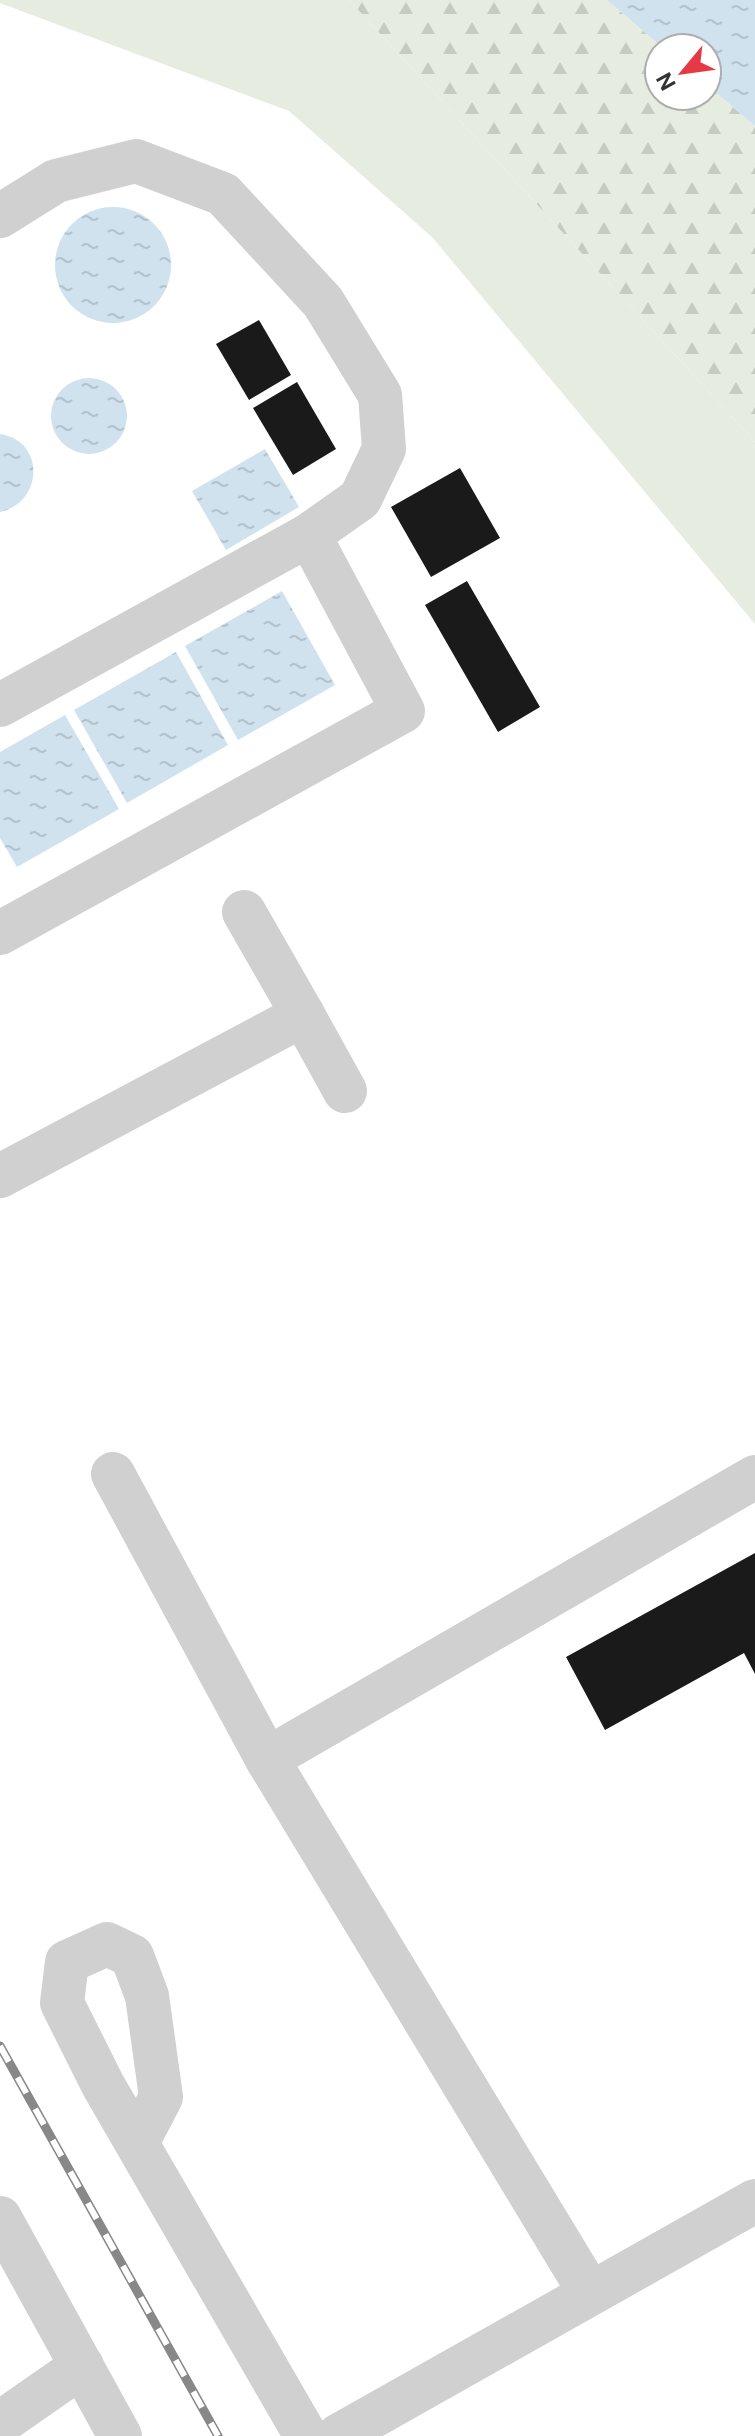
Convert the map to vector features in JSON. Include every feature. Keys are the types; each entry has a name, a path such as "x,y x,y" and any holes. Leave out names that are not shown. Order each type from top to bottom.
{"street":[{"path":"0,216 56,181 136,161 223,194 323,302 380,395 384,449 360,499 309,535 0,705"},
{"path":"0,933 403,711 309,535"},
{"path":"244,912 345,1091"},
{"path":"0,1176 303,1015"},
{"path":"113,1474 267,1759 590,2293"},
{"path":"267,1759 755,1477"},
{"path":"138,2141 306,2436"},
{"path":"338,2436 755,2201"},
{"path":"0,2218 120,2436"},
{"path":"0,2423 82,2366"}],"green space":[{"path":"0,0 349,0 755,442 755,624 432,237 289,111 0,3"},
{"path":"349,0 607,0 644,32 643,112 723,112 723,99 755,126 755,442"}],"water":[{"path":"607,0 755,0 755,126 723,99 723,32 644,32"},
{"path":"113,207 135,211 154,224 167,243 171,265 167,287 154,306 135,319 113,323 91,319 72,306 59,287 55,265 59,243 72,224 91,211"},
{"path":"89,378 104,381 116,389 124,401 127,416 124,431 116,443 104,451 89,454 74,451 62,443 54,431 51,416 54,401 62,389 74,381"},
{"path":"0,434 15,439 25,448 32,459 33,472 25,497 0,512"},
{"path":"265,449 299,507 226,550 192,491"},
{"path":"282,591 335,685 238,740 185,646"},
{"path":"176,652 228,745 127,803 74,710"},
{"path":"65,715 119,809 17,867 0,838 0,752"}],"building":[{"path":"259,320 291,375 249,400 216,344"},
{"path":"297,382 336,449 293,475 253,408"},
{"path":"460,468 500,538 431,577 391,507"},
{"path":"467,581 540,707 498,732 425,605"},
{"path":"755,1553 755,1674 744,1653 605,1730 566,1657"}],"railway":[{"path":"0,2046 218,2436"}]}
